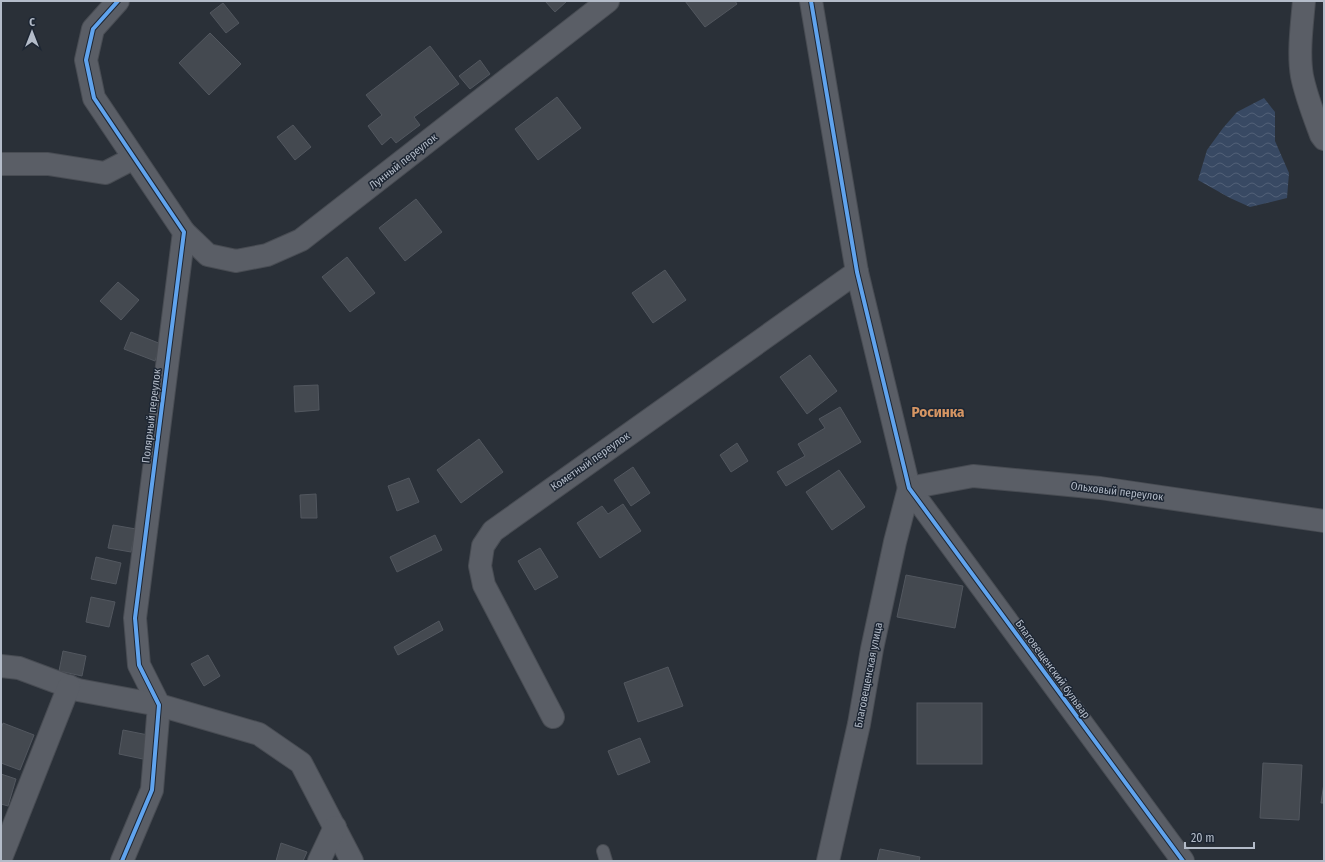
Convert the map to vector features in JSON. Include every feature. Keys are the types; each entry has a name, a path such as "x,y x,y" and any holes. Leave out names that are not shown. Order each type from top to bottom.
{"street":[{"path":"118,1 93,29 86,60 94,98 184,232"},
{"name":"Лунный переулок","path":"184,232 208,255 236,261 267,255 301,240 608,1"},
{"path":"811,1 856,272 909,488"},
{"path":"1304,1 1301,37 1302,75 1309,103 1324,140"},
{"path":"1,164 48,164 105,173 134,158"},
{"name":"Полярный переулок","path":"159,705 139,665 135,618 184,232"},
{"name":"Кометный переулок","path":"553,717 484,585 480,566 483,546 493,531 856,272"},
{"name":"Ольховый переулок","path":"909,488 973,476 1100,488 1324,521"},
{"name":"Благовещенская улица","path":"828,861 860,724 872,649 895,542 909,488"},
{"name":"Благовещенский бульвар","path":"909,488 1183,861"},
{"path":"1,666 19,668 78,690 159,705 259,734 301,763 352,861"},
{"path":"1,858 69,686"},
{"path":"122,861 152,790 159,705"},
{"path":"319,861 334,827"}],"water":[{"path":"1264,98 1275,112 1275,141 1289,173 1287,198 1250,207 1230,198 1198,180 1207,150 1223,128 1237,112"}],"building":[{"path":"545,1 567,1 555,12"},
{"path":"685,1 735,1 737,4 705,27"},
{"path":"223,3 239,23 226,33 210,13"},
{"path":"210,33 241,64 209,95 179,63"},
{"path":"430,46 459,84 414,117 420,125 396,143 391,137 382,145 368,126 382,115 366,95"},
{"path":"480,60 490,74 470,89 459,76"},
{"path":"557,97 581,128 538,160 515,129"},
{"path":"293,125 311,147 295,160 277,137"},
{"path":"416,199 442,232 405,261 379,228"},
{"path":"347,257 375,293 350,312 322,277"},
{"path":"665,270 686,300 653,323 632,293"},
{"path":"118,282 139,300 121,320 100,301"},
{"path":"131,332 161,344 155,361 124,349"},
{"path":"810,355 837,391 807,414 780,377"},
{"path":"318,385 319,410 295,412 294,386"},
{"path":"840,407 861,442 786,486 777,472 805,456 798,444 825,428 819,419"},
{"path":"479,439 503,472 461,503 437,470"},
{"path":"737,443 748,461 731,472 720,455"},
{"path":"633,467 650,493 631,506 614,480"},
{"path":"839,470 865,507 832,530 806,492"},
{"path":"409,478 419,502 397,511 388,486"},
{"path":"316,494 317,518 301,518 300,495"},
{"path":"623,504 641,531 600,558 577,523 602,506 608,514"},
{"path":"113,525 136,529 131,552 108,548"},
{"path":"435,535 442,550 397,572 390,557"},
{"path":"540,548 558,577 535,590 518,561"},
{"path":"96,557 121,563 116,584 91,579"},
{"path":"906,575 963,586 955,628 897,617"},
{"path":"91,597 115,602 109,627 86,622"},
{"path":"439,621 443,630 398,655 394,647"},
{"path":"63,651 86,656 82,676 59,671"},
{"path":"208,655 220,676 204,686 191,664"},
{"path":"668,667 683,706 638,722 624,683"},
{"path":"917,703 982,703 982,764 917,764"},
{"path":"3,723 34,735 20,770 1,763 1,729"},
{"path":"123,730 148,735 143,759 119,754"},
{"path":"640,738 650,762 618,775 608,751"},
{"path":"1263,763 1302,765 1299,820 1260,818"},
{"path":"1,774 16,779 8,806 1,804"},
{"path":"1324,783 1324,803 1321,803"},
{"path":"281,843 307,852 303,861 276,861"},
{"path":"880,849 920,857 919,861 877,861"}],"cycle path":[{"path":"118,1 93,29 86,60 94,98 184,232 135,618 139,665 159,705 152,790 122,861"},
{"path":"811,1 857,272 909,488 1183,861"}],"district":[{"name":"Росинка","path":"938,412"}]}
